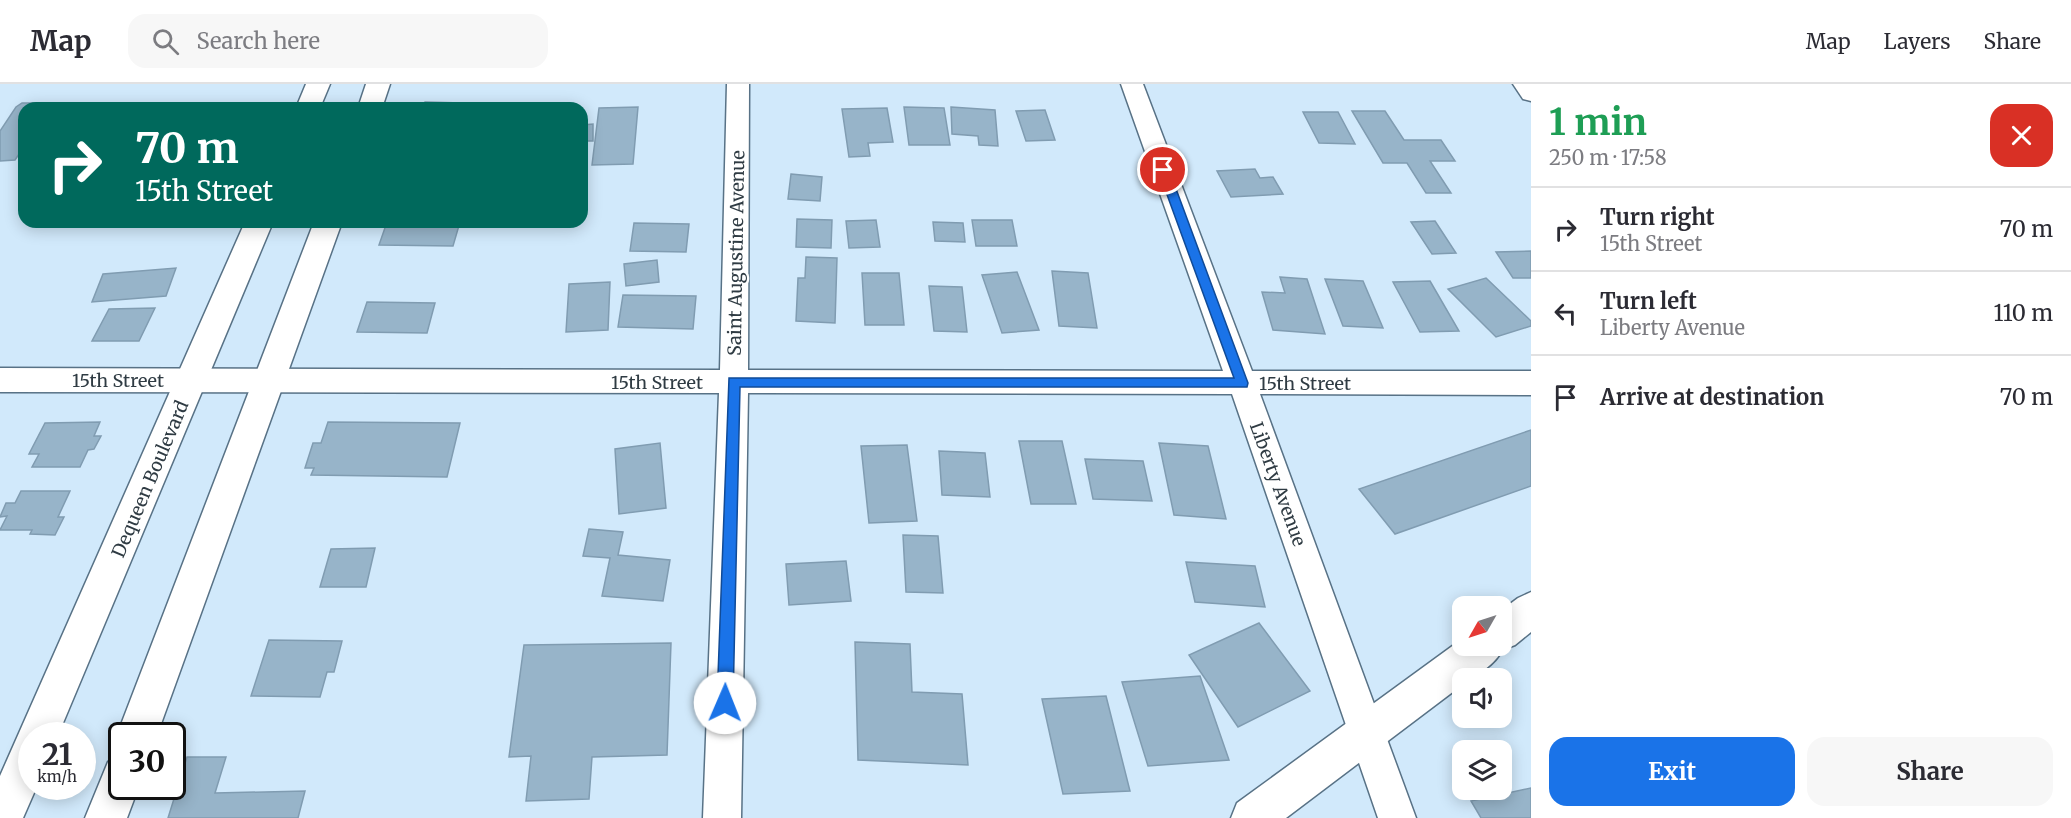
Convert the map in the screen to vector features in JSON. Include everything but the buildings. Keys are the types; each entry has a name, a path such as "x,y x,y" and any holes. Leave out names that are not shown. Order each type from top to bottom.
{"street":[{"path":"310,102 318,84"},
{"path":"372,102 378,84"},
{"name":"Saint Augustine Avenue","path":"722,818 734,382 738,84"},
{"name":"Liberty Avenue","path":"1132,84 1242,383 1397,818"},
{"path":"1524,84 1531,94"},
{"name":"Dequeen Boulevard","path":"44,722 257,228"},
{"path":"142,722 326,228"},
{"name":"15th Street","path":"0,380 1531,383"},
{"path":"1512,624 1531,610"},
{"path":"1252,818 1470,656"},
{"path":"2,818 18,782"},
{"path":"105,818 112,800"}],"route":[{"path":"725,703 734,382 1242,383 1163,170"}]}
